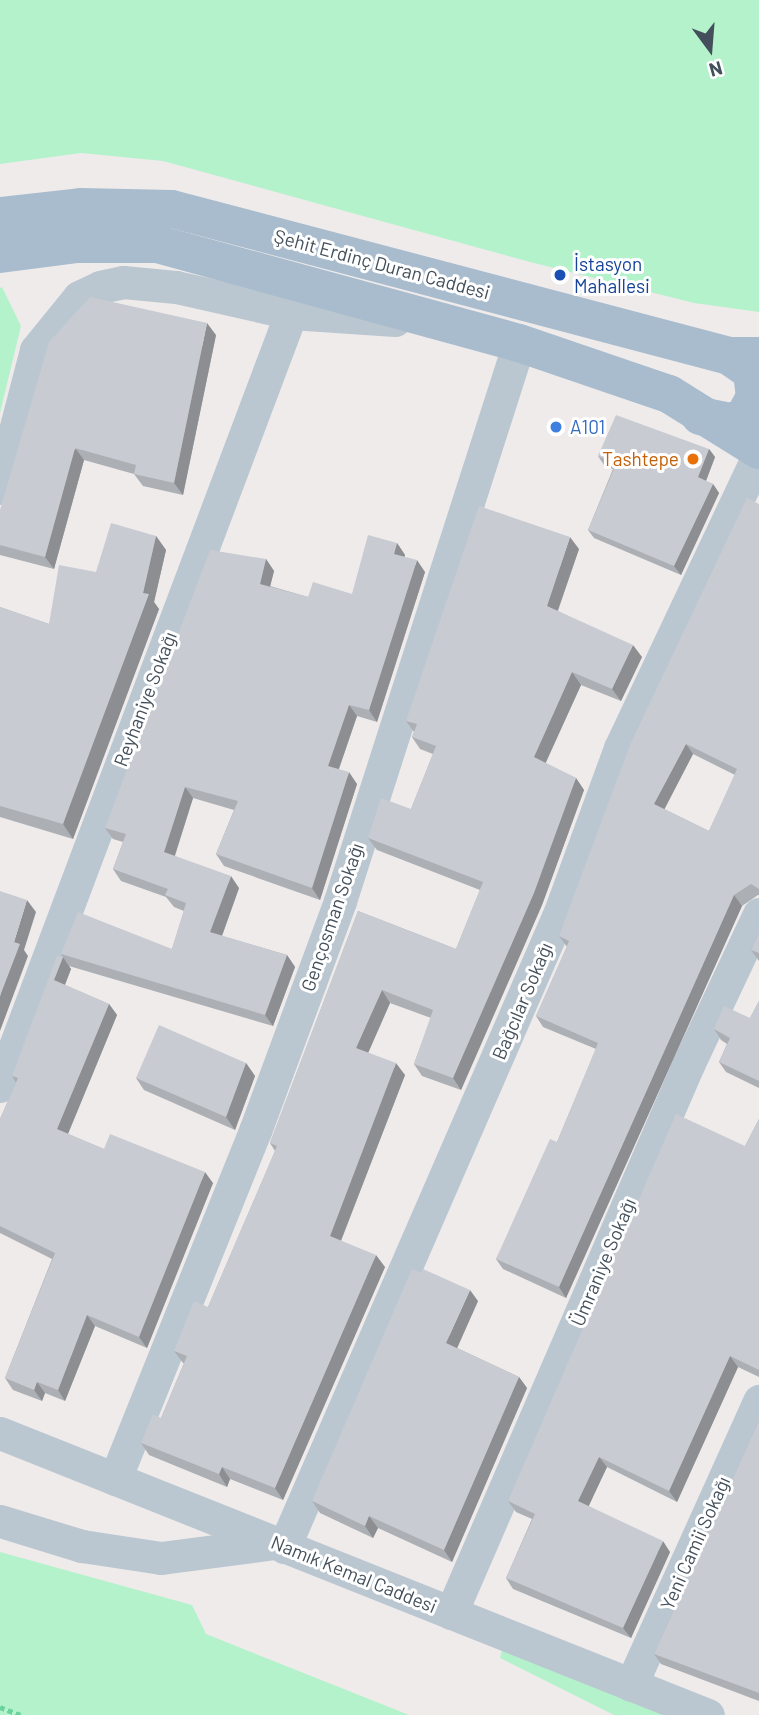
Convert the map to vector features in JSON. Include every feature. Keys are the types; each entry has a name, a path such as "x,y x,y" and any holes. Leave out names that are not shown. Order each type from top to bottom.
{"main road":[{"name":"Şehit Erdinç Duran Caddesi","path":"0,216 81,206 172,209 744,356"},
{"name":"Şehit Erdinç Duran Caddesi","path":"0,254 77,244 157,244 519,343 669,394 759,452"},
{"path":"698,415 732,422 744,416 755,397 752,372 744,356"}],"street":[{"path":"0,488 36,351 79,297 122,282 176,287 291,313 450,323"},
{"name":"Reyhaniye Sokağı","path":"0,1086 291,313"},
{"name":"Gençosman Sokağı","path":"115,1479 255,1131 340,901 519,343"},
{"name":"Bağcılar Sokağı","path":"280,1545 560,912 620,748 759,452"},
{"name":"Ümraniye Sokağı","path":"451,1613 688,1065 759,914"},
{"name":"Yeni Camii Sokağı","path":"631,1685 759,1401"},
{"name":"Namık Kemal Caddesi","path":"0,1433 708,1715"},
{"path":"0,1521 82,1546 161,1558 280,1545"}],"path":[{"path":"0,1707 22,1715"}],"green space":[{"path":"0,0 759,0 759,312 694,303 530,262 163,161 81,153 0,164"},
{"path":"2,287 21,326 0,413 0,288"},
{"path":"0,1552 192,1605 206,1634 409,1715 0,1715"},
{"path":"504,1644 670,1715 614,1715 500,1658"}],"building":[{"path":"90,297 207,323 174,483 134,474 136,465 75,448 45,557 0,545 0,510 49,342"},
{"path":"616,415 709,449 698,477 713,484 674,566 588,530 616,464 598,456"},
{"path":"747,498 759,504 759,889 751,884 734,895 559,1287 496,1259 550,1139 557,1142 598,1043 536,1016 569,941 559,936 630,745","holes":["686,744 737,769 709,831 654,804"]},
{"path":"479,506 570,537 547,606 633,645 612,689 572,672 534,757 576,778 534,893 453,1078 414,1064 433,1010 382,990 356,1048 396,1063 330,1236 376,1255 275,1488 222,1467 219,1474 141,1443 153,1414 161,1418 187,1356 174,1351 194,1301 208,1307 277,1146 270,1143 272,1137 358,911 456,949 483,882 368,838 381,798 411,809 436,746 412,737 417,724 406,721"},
{"path":"111,523 156,536 143,593 149,594 63,824 0,806 0,607 49,624 59,565 96,572"},
{"path":"368,535 397,543 394,554 417,560 369,710 349,705 328,766 349,772 312,888 216,854 238,801 185,787 164,852 231,876 210,932 287,955 265,1015 61,954 78,912 172,949 186,903 165,895 168,889 113,869 126,834 105,828 210,550 266,559 260,584 308,597 313,582 352,594"},
{"path":"0,891 27,900 14,942 20,944 0,996"},
{"path":"759,933 759,953 751,950"},
{"path":"57,956 63,957 54,980 109,1004 57,1129 104,1149 110,1134 205,1172 139,1337 87,1315 58,1390 37,1382 34,1390 5,1378 55,1253 0,1226 0,1119 18,1078 12,1076"},
{"path":"759,1001 759,1081 719,1062 730,1038 714,1029 724,1006 750,1018"},
{"path":"159,1025 246,1063 226,1117 136,1078"},
{"path":"676,1114 745,1146 759,1119 759,1370 730,1356 669,1491 599,1457 578,1501 663,1541 623,1628 506,1578 535,1514 508,1501"},
{"path":"412,1269 421,1273 423,1269 470,1290 446,1343 519,1377 444,1550 369,1516 365,1526 312,1501"},
{"path":"759,1420 759,1693 654,1654"}],"place":[{"name":"İstasyon Mahallesi","path":"560,275"},
{"name":"A101","path":"556,427"},
{"name":"Tashtepe","path":"693,459"}]}
